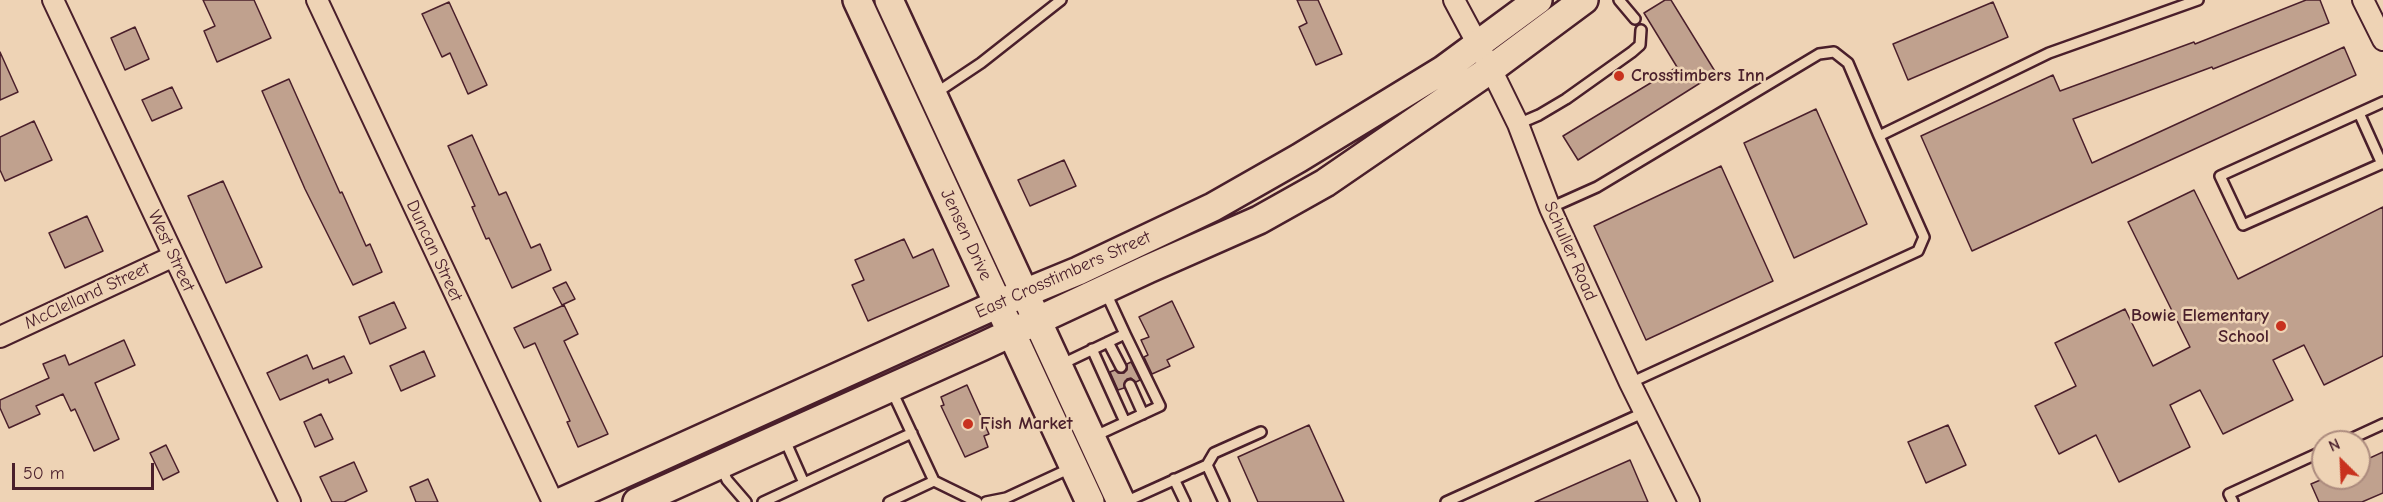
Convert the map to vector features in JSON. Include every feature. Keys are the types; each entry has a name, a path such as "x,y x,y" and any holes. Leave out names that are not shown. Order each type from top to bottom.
{"main road":[{"name":"Jensen Drive","path":"857,0 1090,502"},
{"name":"East Crosstimbers Street","path":"561,502 998,304 1078,271 1213,207 1424,82 1538,0"},
{"name":"East Crosstimbers Street","path":"637,502 1259,220 1317,188 1491,69 1584,0"},
{"name":"Jensen Drive","path":"894,11 1091,438 1123,502"},
{"path":"872,34 894,11"},
{"path":"1305,154 1317,188"},
{"path":"708,435 720,464"}],"street":[{"name":"West Street","path":"53,0 290,502"},
{"name":"Duncan Street","path":"316,0 554,502"},
{"name":"Schuller Road","path":"1454,0 1518,124 1550,208 1630,383 1689,502"},
{"path":"2363,0 2383,40"},
{"name":"McClelland Street","path":"0,337 174,256"}],"lane":[{"path":"933,95 981,63 1061,0"},
{"path":"1619,0 1635,19"},
{"path":"1879,136 2049,53 2198,0"},
{"path":"1518,124 1566,99 1632,52 1640,45 1641,30"},
{"path":"1550,208 1607,182 1819,54 1834,52 1848,63 1924,237 1918,251 1630,383"},
{"path":"2359,113 2383,164 2243,225 2220,176 2383,102"},
{"path":"1091,438 1160,406 1104,289"},
{"path":"1058,366 1125,334"},
{"path":"1108,342 1121,367"},
{"path":"1092,350 1125,422"},
{"path":"1130,385 1143,414"},
{"path":"890,388 934,481 977,502"},
{"path":"1446,502 1645,412"},
{"path":"1123,502 1207,465 1214,453 1261,432"},
{"path":"763,502 912,433"},
{"path":"783,436 804,483"},
{"path":"2233,502 2229,494 2311,457"},
{"path":"720,464 727,480 746,502"},
{"path":"1207,465 1224,502"},
{"path":"986,502 1006,498 1074,466"},
{"path":"1174,479 1185,502"},
{"path":"890,502 934,481"}],"building":[{"path":"203,0 254,0 271,38 217,62 204,31 215,26"},
{"path":"1297,0 1318,0 1342,54 1316,65 1299,27 1307,23"},
{"path":"1665,0 1671,0 1716,73 1578,160 1563,136 1677,67 1644,13"},
{"path":"2306,0 2320,0 2329,23 2213,69 2212,67 2073,119 2092,163 2344,47 2356,75 1972,251 1921,136 2053,75 2060,91 2194,42 2195,44"},
{"path":"449,2 487,85 468,94 450,53 442,57 422,14"},
{"path":"1993,2 2008,37 1908,80 1893,44"},
{"path":"135,27 149,59 125,70 111,38"},
{"path":"0,52 18,92 0,100"},
{"path":"289,79 340,193 342,192 366,246 370,244 382,272 353,285 305,189 262,91"},
{"path":"172,87 182,108 152,121 142,100"},
{"path":"1816,109 1867,224 1794,258 1744,143"},
{"path":"34,121 52,160 5,181 0,170 0,137"},
{"path":"472,135 499,195 506,192 531,248 540,244 551,270 512,288 489,238 486,239 472,207 475,206 448,146"},
{"path":"1064,160 1076,186 1030,206 1018,180"},
{"path":"1721,166 1773,281 1646,340 1594,226"},
{"path":"223,181 262,267 226,283 188,196"},
{"name":"Bowie Elementary School","path":"2194,190 2238,279 2383,207 2383,356 2324,385 2304,345 2273,360 2293,400 2223,434 2200,390 2170,405 2190,447 2119,482 2096,435 2059,454 2035,406 2076,386 2055,343 2125,309 2153,366 2190,347 2128,222"},
{"path":"87,216 103,251 65,268 49,233"},
{"path":"904,239 913,258 933,249 949,286 868,321 852,285 864,280 855,260"},
{"path":"566,282 575,299 562,305 553,288"},
{"path":"1172,301 1194,347 1167,360 1170,366 1152,374 1144,357 1148,355 1141,340 1149,337 1139,317"},
{"path":"394,302 406,328 370,344 359,317"},
{"path":"564,305 578,334 564,341 608,434 578,447 567,422 570,421 535,343 524,348 514,328"},
{"path":"124,340 135,365 95,383 119,439 94,451 75,409 71,411 63,394 36,406 40,414 9,428 0,408 0,400 49,378 43,364 65,355 69,365"},
{"path":"424,351 435,376 401,391 390,366"},
{"path":"307,355 313,369 344,356 352,373 329,383 328,379 280,400 267,373"},
{"path":"1131,362 1140,380 1136,382 1131,378 1127,379 1124,388 1118,390 1110,372 1115,370 1118,373 1124,373 1127,370 1127,364"},
{"name":"Fish Market","path":"967,385 989,434 984,436 988,447 965,457 941,406 944,405 941,397"},
{"path":"321,414 333,439 315,447 304,422"},
{"path":"1309,425 1344,502 1258,502 1238,457"},
{"path":"1948,425 1966,465 1926,483 1908,442"},
{"path":"166,445 179,472 163,480 150,453"},
{"path":"2383,452 2383,493 2362,502 2319,502 2314,490 2371,490 2371,458"},
{"path":"1630,460 1648,502 1535,502"},
{"path":"354,462 367,491 344,502 332,502 320,477"},
{"path":"428,479 438,502 416,502 410,487"}],"place":[{"name":"Crosstimbers Inn","path":"1619,76"},
{"name":"Bowie Elementary School","path":"2281,326"},
{"name":"Fish Market","path":"968,424"}]}
